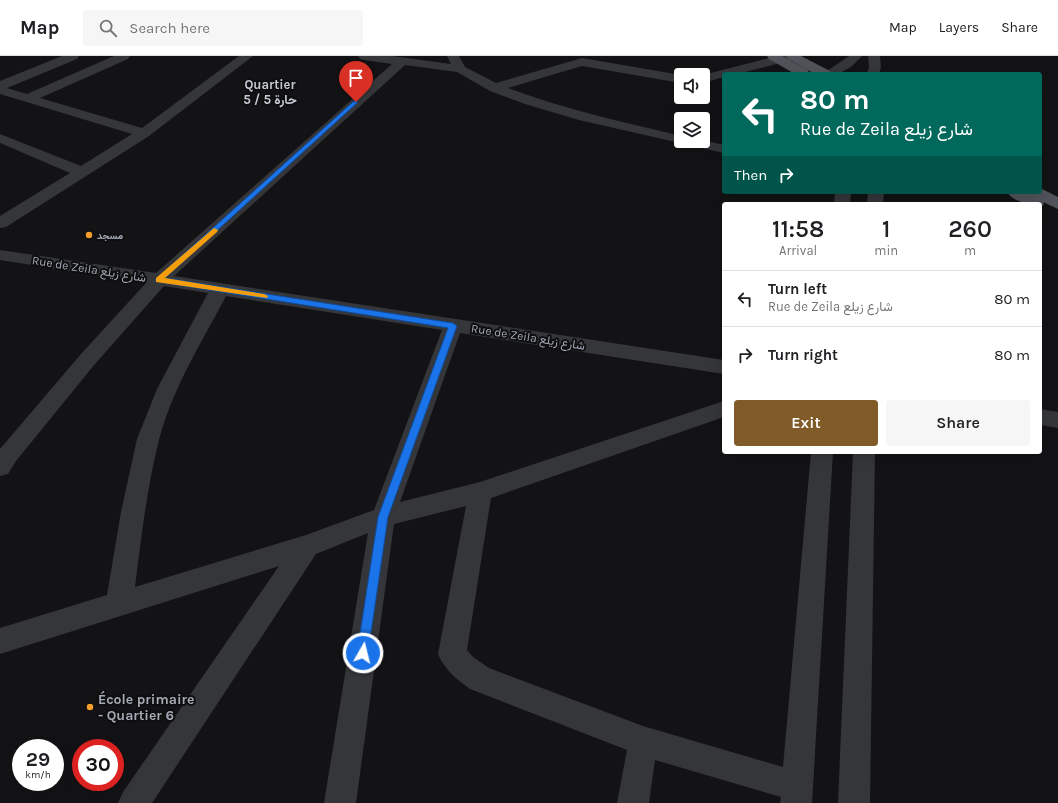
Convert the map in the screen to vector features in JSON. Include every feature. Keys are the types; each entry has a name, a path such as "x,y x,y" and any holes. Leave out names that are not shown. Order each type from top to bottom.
{"main road":[{"path":"784,57 802,72"},
{"path":"784,57 820,72"},
{"path":"1018,194 1032,202"},
{"path":"1040,194 1058,204"},
{"path":"1042,207 1058,216"}],"street":[{"path":"0,86 73,56"},
{"path":"26,99 124,56"},
{"path":"0,223 144,134 247,56"},
{"path":"364,56 460,69 495,88 530,101 584,117 674,138"},
{"path":"453,56 460,69"},
{"path":"833,72 847,64 856,56"},
{"path":"874,56 875,67 874,72"},
{"path":"729,72 784,57"},
{"path":"0,468 8,455 88,359 159,280 402,61"},
{"path":"495,88 582,62 674,78"},
{"path":"710,77 722,74"},
{"path":"0,90 144,134"},
{"path":"4,143 82,172"},
{"path":"710,146 722,149"},
{"name":"Rue de Zeila شارع زيلع","path":"0,255 722,367"},
{"path":"118,604 133,512 148,439 167,388 220,289"},
{"path":"340,803 383,517 453,326"},
{"path":"0,641 307,546 383,517 480,492 722,409"},
{"path":"1042,417 1058,420"},
{"path":"480,492 452,654 463,667 480,679 644,741 796,794 822,454"},
{"path":"854,803 864,454"},
{"path":"134,803 307,546"},
{"path":"633,803 644,741"}],"slow traffic":[{"path":"214,230 159,280 264,296"}],"place":[{"name":"مسجد","path":"89,235"},
{"name":"École primaire - Quartier 6","path":"90,707"}],"district":[{"name":"Quartier 5 / حارة 5","path":"270,92"}],"route":[{"path":"356,102 159,280 453,326 383,517 363,653"}]}
